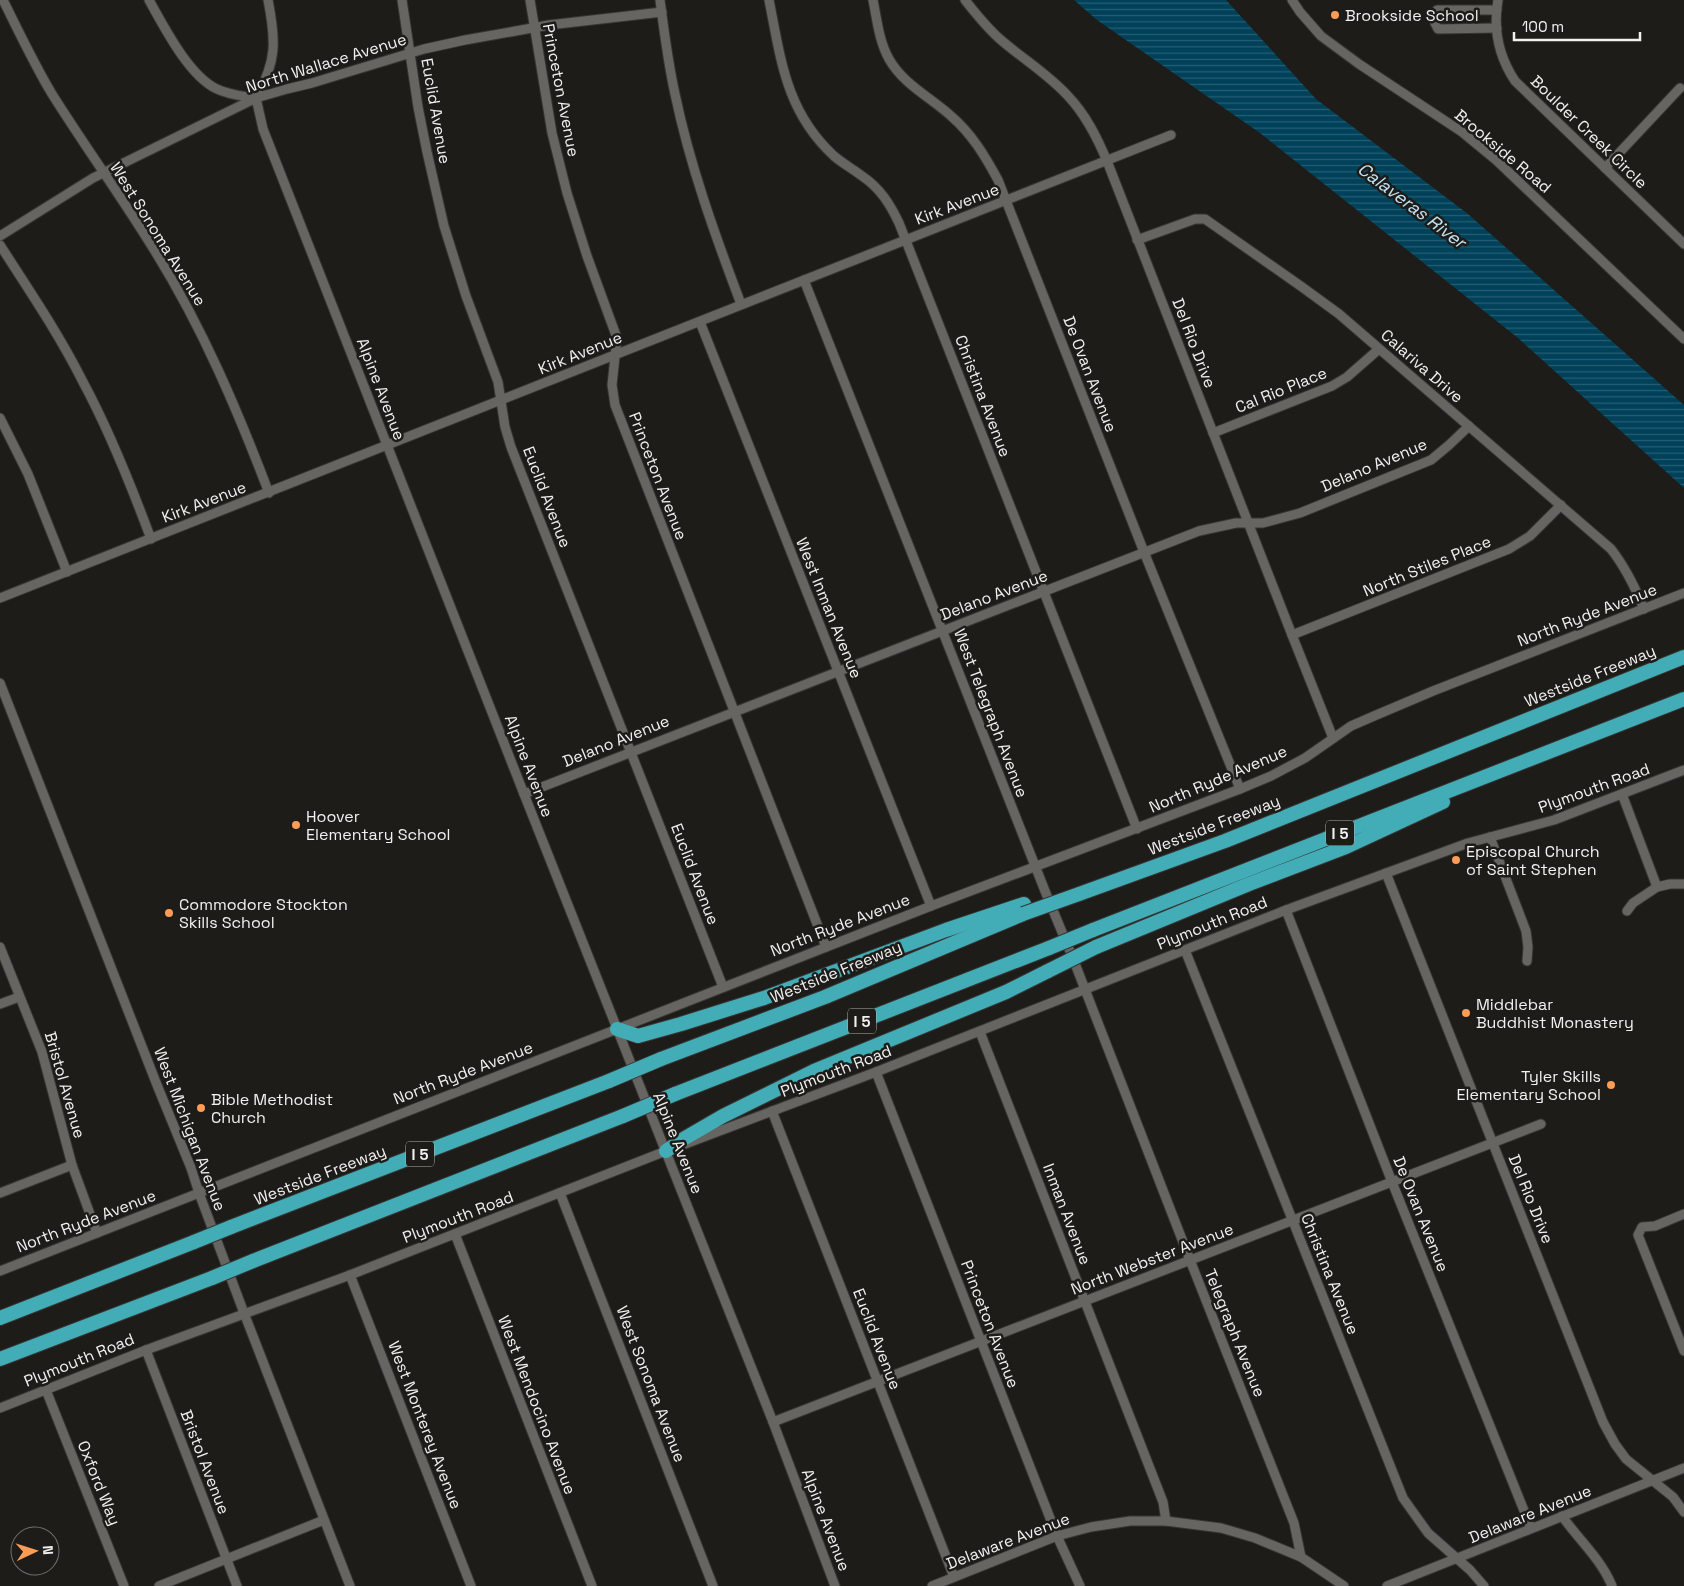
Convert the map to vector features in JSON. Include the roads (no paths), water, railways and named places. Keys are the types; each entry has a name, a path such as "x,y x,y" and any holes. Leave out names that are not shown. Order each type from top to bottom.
{"highway":[{"name":"Westside Freeway","path":"0,1318 661,1059 825,997 1024,909 1163,855 1225,841 1684,657"},
{"name":"I 5","path":"0,1359 212,1278 623,1116 674,1094 1684,699"},
{"path":"666,1151 723,1116 814,1071 1006,992 1096,947 1248,884 1346,847 1588,736"},
{"path":"617,1029 638,1036 681,1024 764,998 946,930 1024,909"}],"street":[{"name":"West Sonoma Avenue","path":"3,0 51,92 156,254 197,326 227,387 269,493"},
{"path":"150,0 184,58 203,79 217,90 256,98 266,80 273,55 273,26 268,0"},
{"name":"Euclid Avenue","path":"402,0 427,152 444,226 466,296 498,382 505,427 511,447 723,987"},
{"name":"Princeton Avenue","path":"530,0 552,133 587,256 617,338 612,385 615,405 826,947"},
{"path":"660,0 674,94 689,151 708,216 741,304"},
{"name":"Christina Avenue","path":"769,0 783,68 800,115 816,137 835,157 864,177 883,194 906,240 1137,829"},
{"name":"De Ovan Avenue","path":"873,0 882,42 895,68 911,84 950,115 969,134 998,180 1144,552 1240,789"},
{"name":"Del Rio Drive","path":"965,0 978,17 1000,39 1049,77 1068,96 1091,126 1107,161 1333,738"},
{"name":"Brookside Road","path":"1292,0 1321,36 1358,64 1462,132 1490,156 1684,339"},
{"name":"Boulder Creek Circle","path":"1496,28 1438,29 1432,19 1437,10 1498,5 1496,28 1500,51 1505,65 1515,81 1684,244"},
{"name":"North Wallace Avenue","path":"0,236 104,173 256,98 465,40 592,19 662,12"},
{"path":"1605,168 1680,88"},
{"name":"Alpine Avenue","path":"256,98 263,129 773,1422 835,1586"},
{"name":"Kirk Avenue","path":"0,598 1171,135"},
{"name":"Calariva Drive","path":"1137,240 1194,219 1205,220 1302,287 1339,314 1611,549 1631,578 1644,609"},
{"path":"0,245 54,330 83,381 119,458 151,539"},
{"name":"West Telegraph Avenue","path":"804,280 1074,961"},
{"name":"West Inman Avenue","path":"700,322 931,906"},
{"name":"Cal Rio Place","path":"1213,434 1332,386 1347,377 1379,349"},
{"path":"0,418 28,474 67,572"},
{"name":"Delano Avenue","path":"524,794 1199,531 1229,524 1263,523 1300,512 1421,464 1440,454 1469,426"},
{"name":"North Stiles Place","path":"1292,635 1509,549 1530,536 1561,506"},
{"name":"North Ryde Avenue","path":"0,1271 931,906 1240,789 1305,758 1350,726 1432,691 1684,593"},
{"name":"West Michigan Avenue","path":"0,683 191,1168 244,1313 350,1586"},
{"name":"Plymouth Road","path":"0,1408 146,1350 350,1275 666,1151 980,1032 1286,910 1440,853 1554,820 1684,770"},
{"path":"1622,794 1657,887"},
{"path":"1490,837 1526,932 1527,961"},
{"name":"Del Rio Drive","path":"1386,873 1603,1422 1626,1459 1673,1497 1684,1512"},
{"path":"1627,911 1633,903 1657,887 1670,884 1684,884"},
{"name":"De Ovan Avenue","path":"1286,910 1392,1182 1531,1528"},
{"name":"Bristol Avenue","path":"0,947 42,1052 72,1165 97,1233"},
{"name":"Christina Avenue","path":"1185,950 1403,1498 1428,1533 1484,1586"},
{"name":"Telegraph Avenue","path":"1074,961 1294,1523 1301,1557"},
{"path":"0,1004 19,997"},
{"name":"Inman Avenue","path":"980,1032 1162,1502 1166,1521"},
{"name":"Princeton Avenue","path":"876,1072 1057,1536 1080,1586"},
{"name":"Euclid Avenue","path":"772,1111 954,1577"},
{"name":"North Webster Avenue","path":"773,1422 1541,1124"},
{"path":"0,1193 72,1165"},
{"name":"West Sonoma Avenue","path":"560,1193 713,1586"},
{"path":"1684,1214 1655,1226 1642,1227 1638,1232 1640,1241 1680,1330 1684,1351"},
{"name":"West Mendocino Avenue","path":"454,1234 592,1586"},
{"name":"West Monterey Avenue","path":"350,1275 472,1586"},
{"name":"Bristol Avenue","path":"146,1350 237,1586"},
{"name":"Oxford Way","path":"46,1390 124,1586"},
{"name":"Delaware Avenue","path":"1387,1586 1684,1468"},
{"path":"1562,1516 1600,1563 1612,1586"},
{"path":"159,1586 324,1520"},
{"name":"Delaware Avenue","path":"932,1586 1057,1536 1092,1527 1130,1521 1166,1521 1221,1528 1255,1538 1301,1557"},
{"path":"1301,1557 1344,1586"}],"water":[{"name":"Calaveras River","path":"1074,0 1226,0 1316,99 1468,214 1684,405 1684,488 1518,338 1260,133 1097,20"}],"place":[{"name":"Brookside School","path":"1335,15"},
{"name":"Hoover Elementary School","path":"296,825"},
{"name":"Episcopal Church of Saint Stephen","path":"1456,860"},
{"name":"Commodore Stockton Skills School","path":"169,913"},
{"name":"Middlebar Buddhist Monastery","path":"1466,1013"},
{"name":"Tyler Skills Elementary School","path":"1611,1085"},
{"name":"Bible Methodist Church","path":"201,1108"}]}
